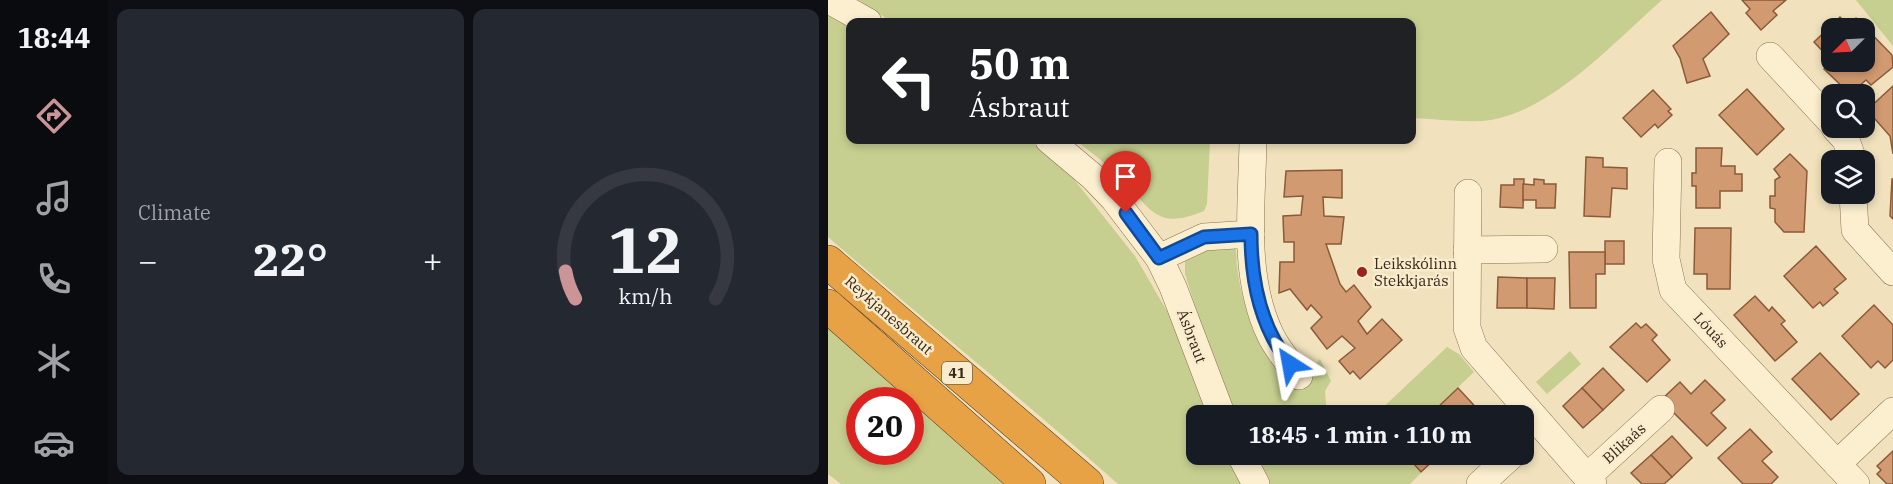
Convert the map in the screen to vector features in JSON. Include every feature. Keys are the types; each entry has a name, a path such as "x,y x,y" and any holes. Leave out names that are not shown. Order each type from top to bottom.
{"highway":[{"name":"Reykjanesbraut","path":"828,262 1086,484"},
{"name":"41","path":"828,306 1029,484"}],"street":[{"path":"829,0 861,18"},
{"path":"1770,57 1821,111"},
{"name":"Ásbraut","path":"1054,144 1093,177 1114,199 1159,258 1173,287 1218,405"},
{"path":"1253,144 1252,259 1261,309 1275,343 1299,376"},
{"name":"Lóuás","path":"1668,162 1666,259 1673,290 1856,484"},
{"name":"Blikaás","path":"1468,193 1467,328 1474,348 1512,405"},
{"path":"1854,204 1855,230 1893,272"},
{"path":"1159,258 1204,237 1251,234"},
{"path":"1467,250 1544,249"},
{"name":"Blikaás","path":"1534,437 1590,480 1661,409"},
{"path":"1837,464 1893,411"},
{"path":"1246,465 1256,484"},
{"path":"1480,484 1501,465"}],"green space":[{"path":"858,0 1662,0 1601,56 1555,92 1506,116 1481,121 1416,118 1416,18 886,18"},
{"path":"1856,0 1893,0 1893,46 1875,24 1875,18 1870,18"},
{"path":"828,8 846,20 846,144 1035,144 1061,163 1135,256 1171,318 1206,405 1186,405 1186,465 1232,465 1242,484 1118,484 828,237"},
{"path":"1080,144 1210,144 1207,204 1204,211 1175,219 1156,214 1099,159"},
{"path":"1236,241 1239,281 1250,320 1258,338 1278,374 1290,390 1320,359 1331,381 1325,391 1326,405 1226,405 1185,274 1185,258 1191,248"},
{"path":"828,326 897,387 846,387 846,465 924,465 924,411 1006,484 841,484 828,474"},
{"path":"1447,347 1459,354 1474,372 1439,405 1386,405"},
{"path":"1570,351 1581,364 1547,394 1536,382"},
{"path":"1255,465 1413,465 1421,473 1410,484 1267,484"}],"building":[{"path":"1742,0 1786,0 1773,11 1777,15 1761,30 1746,13 1750,9"},
{"path":"1711,12 1729,34 1703,59 1710,76 1687,83 1680,58 1673,46"},
{"path":"1821,35 1821,49 1814,42"},
{"path":"1875,38 1892,55 1893,67 1872,84 1866,80 1861,84 1840,84 1827,72 1875,72"},
{"path":"1893,86 1893,154 1890,136 1875,119 1875,103"},
{"path":"1747,89 1784,129 1757,155 1719,115"},
{"path":"1653,90 1671,109 1668,111 1672,115 1658,128 1655,124 1641,137 1623,118"},
{"path":"1696,148 1722,148 1721,166 1735,166 1735,174 1742,174 1742,191 1720,191 1720,208 1696,208 1696,186 1692,186 1692,173 1696,173"},
{"path":"1790,154 1807,171 1804,232 1784,232 1775,222 1775,209 1770,208 1770,196 1775,196 1775,180 1780,177 1774,169"},
{"path":"1586,157 1603,158 1603,167 1627,168 1627,189 1612,188 1610,217 1584,216"},
{"path":"1342,170 1342,198 1323,197 1324,216 1344,217 1341,244 1326,244 1340,284 1346,292 1354,285 1371,307 1358,321 1367,334 1382,319 1402,340 1360,379 1353,371 1350,374 1339,361 1355,348 1342,336 1327,349 1311,328 1322,317 1311,305 1307,310 1290,289 1279,293 1280,262 1294,262 1294,242 1284,242 1283,216 1301,215 1303,196 1284,197 1286,171"},
{"path":"1514,179 1524,179 1523,208 1500,207 1501,185 1514,185"},
{"path":"1534,179 1544,180 1544,184 1556,184 1555,208 1536,208 1536,200 1523,200 1523,184 1534,185"},
{"path":"1893,179 1893,219 1890,216"},
{"path":"1695,228 1731,228 1730,289 1707,289 1707,274 1694,274"},
{"path":"1605,241 1624,241 1624,264 1605,264"},
{"path":"1816,246 1846,279 1834,289 1838,293 1823,306 1820,302 1813,308 1784,276"},
{"path":"1569,252 1605,252 1605,274 1596,274 1596,308 1570,308"},
{"path":"1498,277 1527,278 1527,308 1497,308"},
{"path":"1527,278 1555,278 1554,309 1527,308"},
{"path":"1755,296 1769,311 1772,307 1785,321 1781,324 1797,342 1775,361 1734,315"},
{"path":"1874,305 1893,325 1893,360 1885,368 1878,361 1871,368 1842,336"},
{"path":"1636,323 1641,328 1646,324 1657,335 1652,340 1670,360 1647,382 1610,347"},
{"path":"1820,353 1859,394 1831,420 1792,379"},
{"path":"1603,368 1624,390 1603,410 1582,388"},
{"path":"1705,380 1725,400 1711,413 1726,428 1707,446 1661,400 1680,382 1691,394"},
{"path":"1458,388 1474,405 1440,405"},
{"path":"1582,388 1603,410 1583,428 1563,406"},
{"path":"1750,429 1772,452 1762,461 1778,477 1771,484 1743,484 1718,458"},
{"path":"1672,436 1692,458 1672,477 1651,455"},
{"path":"1893,451 1893,484 1887,484 1877,474 1881,470 1877,466"},
{"path":"1651,455 1672,477 1664,484 1642,484 1631,473"},
{"path":"1415,465 1428,465 1421,472"}],"place":[{"name":"Leikskólinn Stekkjarás","path":"1362,272"}],"route":[{"path":"1126,213 1159,258 1204,237 1251,234 1255,283 1261,309 1269,333 1290,364"}]}
